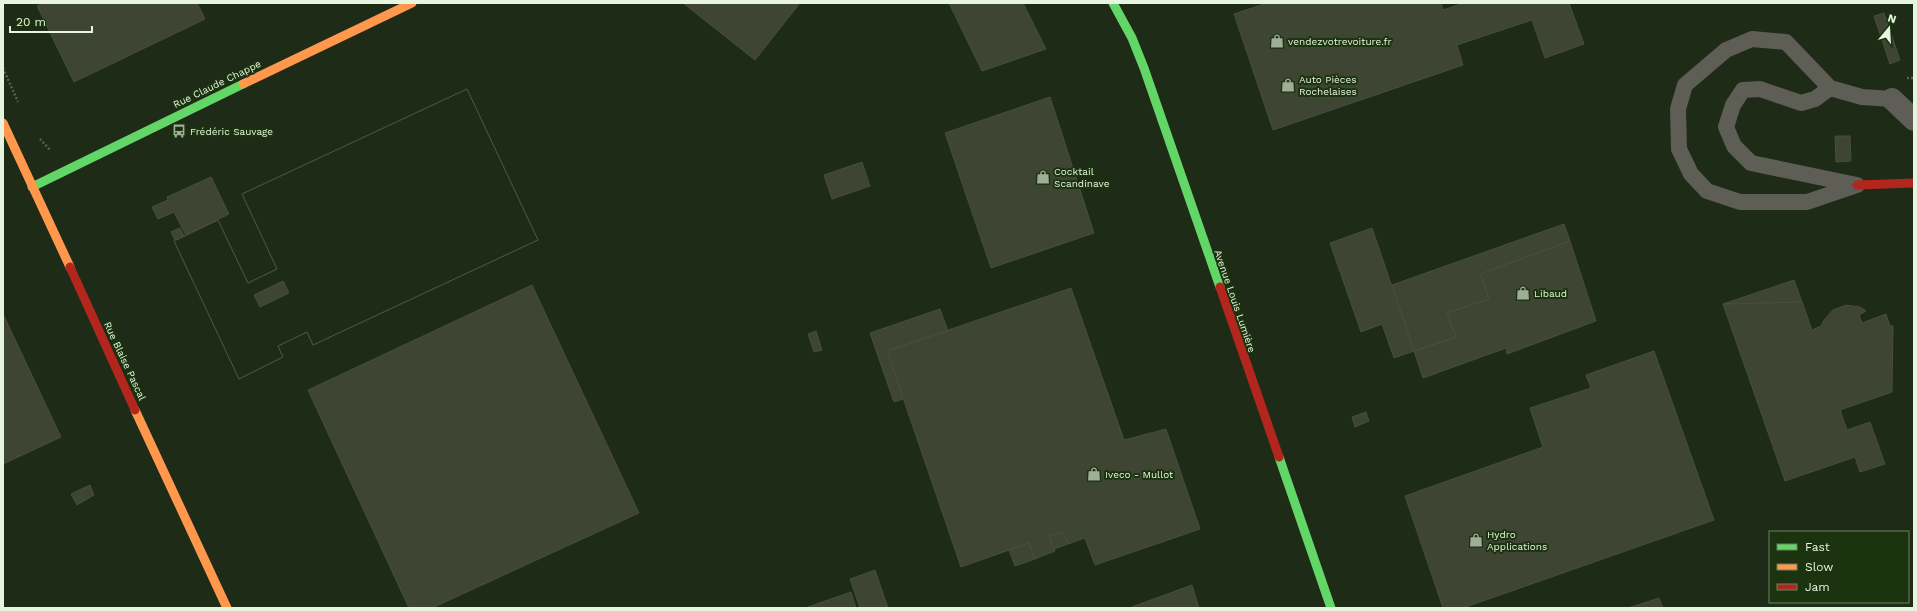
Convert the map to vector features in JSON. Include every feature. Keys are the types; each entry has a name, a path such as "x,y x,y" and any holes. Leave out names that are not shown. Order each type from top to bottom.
{"street":[{"name":"Rue Claude Chappe","path":"32,187 75,164 412,3"},
{"name":"Avenue Louis Lumière","path":"1113,3 1132,38 1144,68 1331,608"},
{"path":"1892,99 1914,120"},
{"name":"Rue Blaise Pascal","path":"3,124 227,608"},
{"path":"1857,185 1914,183"}],"lane":[{"path":"1857,185 1806,202 1740,202 1707,192 1691,174 1679,149 1678,110 1685,84 1726,50 1752,39 1786,42 1830,88 1862,98 1892,99"},
{"path":"1830,88 1815,99 1800,103 1760,89 1744,90 1733,105 1726,127 1734,146 1751,163 1857,185"}],"path":[{"path":"3,68 21,108"},
{"path":"35,134 51,151"}],"building":[{"path":"43,3 197,3 205,19 74,82 37,6"},
{"path":"683,3 800,3 755,60"},
{"path":"949,3 1023,3 1046,49 982,71"},
{"path":"1267,3 1441,3 1443,10 1464,3 1569,3 1584,44 1545,58 1532,20 1457,45 1463,65 1273,130 1234,14"},
{"path":"1884,13 1900,60 1890,64 1874,16"},
{"path":"467,89 538,240 313,345 307,332 278,346 283,357 239,379 174,241 218,220 248,283 277,269 242,194","holes":["283,281 289,293 260,307 254,295"]},
{"path":"467,89 538,240 313,345 307,332 278,346 283,357 239,379 174,241 218,220 248,283 277,269 242,194"},
{"path":"1050,97 1094,233 991,268 945,133"},
{"path":"1835,136 1850,136 1851,161 1836,162"},
{"path":"862,162 870,186 832,199 824,175"},
{"path":"211,177 229,214 186,235 174,212 158,219 152,207 168,200 167,197"},
{"path":"1564,224 1570,241 1480,274 1489,299 1447,313 1456,337 1414,351 1392,285"},
{"path":"180,228 184,236 175,240 171,232"},
{"path":"1372,228 1414,351 1394,358 1382,324 1361,332 1330,243"},
{"path":"1570,241 1596,321 1507,354 1506,348 1423,378 1414,351 1456,337 1447,313 1489,299 1480,274"},
{"path":"1794,280 1802,302 1723,304"},
{"path":"532,285 639,513 432,608 409,608 308,390"},
{"path":"1071,288 1124,440 1166,429 1200,529 1095,565 1085,538 1068,544 1063,532 1049,536 1055,551 1035,559 1029,543 961,567 887,351"},
{"path":"1802,302 1812,330 1821,326 1833,310 1846,305 1860,307 1866,311 1859,315 1862,323 1886,314 1890,326 1893,326 1892,392 1840,410 1847,430 1870,422 1885,464 1860,472 1855,457 1785,481 1723,304"},
{"path":"940,309 948,331 887,351 903,399 894,402 870,333"},
{"path":"3,314 61,437 3,464"},
{"path":"816,331 822,350 814,352 808,334"},
{"path":"1654,351 1714,520 1463,608 1443,608 1405,496 1543,447 1530,408 1591,388 1586,375"},
{"path":"1366,412 1369,421 1355,427 1352,417"},
{"path":"90,485 94,495 77,505 71,494"},
{"path":"1063,532 1068,544 1054,549 1049,536"},
{"path":"1029,543 1035,559 1015,566 1009,550"},
{"path":"875,570 888,608 860,608 850,579"},
{"path":"1192,585 1199,608 1129,608"},
{"path":"851,592 856,608 805,608"},
{"path":"1659,598 1663,608 1628,608"}],"traffic: fast":[{"path":"1113,3 1132,38 1144,68 1220,287"},
{"path":"32,187 243,84"},
{"path":"1279,457 1331,608"}],"traffic: slow":[{"path":"243,84 412,3"},
{"path":"3,123 70,267"},
{"path":"135,410 227,608"}],"traffic: jam":[{"path":"1857,185 1914,183"},
{"path":"70,267 135,410"},
{"path":"1220,287 1279,457"}],"place":[{"name":"vendezvotrevoiture.fr","path":"1277,41"},
{"name":"Auto Pièces Rochelaises","path":"1288,85"},
{"name":"Frédéric Sauvage","path":"179,131"},
{"name":"Cocktail Scandinave","path":"1043,177"},
{"name":"Libaud","path":"1523,293"},
{"name":"Iveco - Mullot","path":"1094,474"},
{"name":"Hydro Applications","path":"1476,540"}]}
